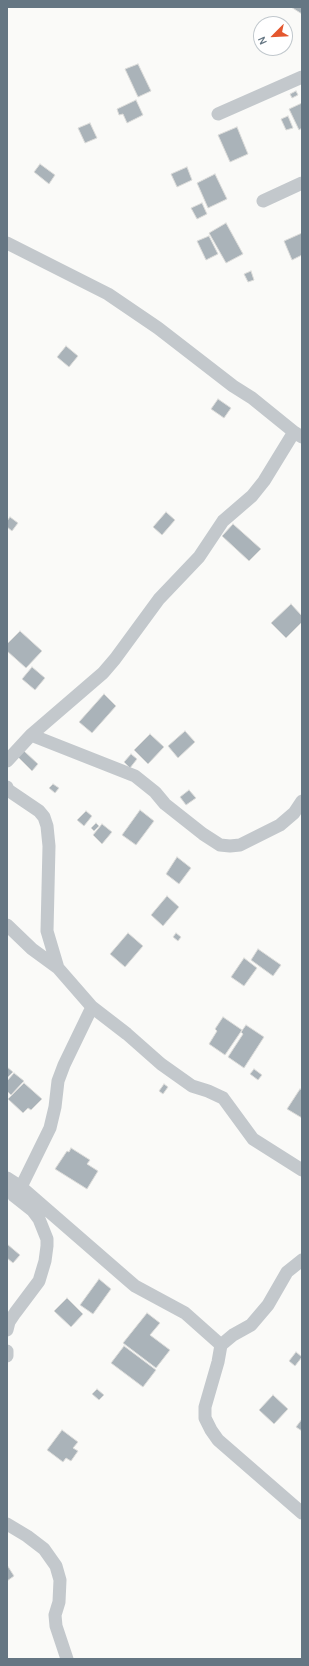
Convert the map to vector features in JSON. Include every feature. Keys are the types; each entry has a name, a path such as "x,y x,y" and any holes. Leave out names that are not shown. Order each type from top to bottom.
{"street":[{"path":"218,114 302,76"},
{"path":"263,201 302,183"},
{"path":"7,243 108,294 158,328 298,434 252,496 223,521 199,557 159,599 103,673 31,735 7,761"},
{"path":"31,735 135,776 155,792 165,804 203,834 220,845 240,845 280,825 294,813 302,801"},
{"path":"7,789 39,812 44,817 47,826 49,846 47,931 58,968"},
{"path":"7,924 32,949 58,968 92,1006 179,1078 192,1086 223,1098 253,1139 302,1170"},
{"path":"21,1187 50,1128 55,1107 58,1081 92,1006"},
{"path":"7,1179 21,1187 135,1286 185,1313 221,1345"},
{"path":"7,1179 14,1196 33,1211 39,1219 47,1239 45,1261 38,1281 14,1313 7,1330"},
{"path":"302,1260 287,1272 268,1306 250,1325 233,1335 221,1345 218,1362 205,1407 206,1418 211,1430 218,1440 302,1513"},
{"path":"7,1351 7,1356"},
{"path":"7,1524 27,1536 44,1549 56,1566 60,1580 59,1602 55,1615 56,1626 68,1659"}],"building":[{"path":"291,7 302,7 302,14"},
{"path":"138,64 151,91 138,97 125,69"},
{"path":"296,91 298,95 292,98 290,94"},
{"path":"136,100 143,115 127,123 123,114 119,115 117,109"},
{"path":"302,103 302,128 299,130 289,109"},
{"path":"288,116 293,128 286,130 281,119"},
{"path":"90,123 97,138 85,143 78,128"},
{"path":"237,127 248,154 230,162 218,135"},
{"path":"40,164 55,175 49,184 34,172"},
{"path":"187,167 192,180 177,187 171,174"},
{"path":"215,174 227,199 208,208 197,183"},
{"path":"202,203 207,214 197,219 191,208"},
{"path":"226,223 243,254 226,263 209,233"},
{"path":"302,233 302,255 292,260 284,241"},
{"path":"209,236 218,254 206,260 197,241"},
{"path":"251,271 254,280 248,282 244,274"},
{"path":"66,346 78,356 69,367 57,357"},
{"path":"218,399 231,408 224,418 211,409"},
{"path":"166,512 175,520 162,535 153,527"},
{"path":"10,517 18,523 12,531 7,527 7,521"},
{"path":"233,524 261,549 249,561 222,536"},
{"path":"291,604 302,616 302,622 286,638 271,623"},
{"path":"20,631 42,651 26,668 7,651 7,644"},
{"path":"32,667 45,678 35,690 22,679"},
{"path":"104,694 116,706 92,733 79,722"},
{"path":"185,731 195,742 178,758 168,746"},
{"path":"150,734 164,747 148,764 134,750"},
{"path":"24,751 38,764 32,771 18,757"},
{"path":"131,754 137,759 130,768 124,762"},
{"path":"53,784 59,788 55,793 49,788"},
{"path":"189,790 196,798 186,805 180,797"},
{"path":"140,810 154,821 136,845 122,835"},
{"path":"86,811 92,816 84,826 77,820"},
{"path":"96,823 99,826 94,831 91,828"},
{"path":"102,824 112,832 102,844 93,835"},
{"path":"177,857 191,868 179,884 166,874"},
{"path":"167,896 179,907 163,926 151,915"},
{"path":"128,933 143,946 125,967 110,954"},
{"path":"176,933 181,937 178,941 173,937"},
{"path":"258,949 281,965 273,976 251,960"},
{"path":"244,958 257,968 244,986 231,977"},
{"path":"223,1017 242,1030 225,1055 209,1044 217,1031 215,1029"},
{"path":"246,1025 264,1037 244,1068 228,1057 243,1034 241,1032"},
{"path":"7,1067 13,1072 7,1078"},
{"path":"254,1069 262,1075 258,1080 250,1074"},
{"path":"14,1073 24,1081 11,1095 7,1091 7,1081"},
{"path":"24,1083 42,1099 31,1110 28,1108 23,1113 8,1099"},
{"path":"164,1084 168,1087 163,1094 159,1091"},
{"path":"300,1089 302,1090 302,1118 287,1109"},
{"path":"71,1148 90,1160 87,1164 98,1171 87,1189 55,1169 67,1151 69,1152"},
{"path":"7,1244 20,1255 13,1263 7,1258"},
{"path":"99,1279 111,1289 93,1314 80,1305"},
{"path":"67,1298 83,1314 71,1327 54,1311"},
{"path":"147,1313 160,1323 150,1335 170,1350 156,1368 123,1343"},
{"path":"124,1346 156,1370 143,1387 111,1363"},
{"path":"296,1352 302,1357 295,1366 289,1361"},
{"path":"97,1389 104,1395 99,1400 92,1394"},
{"path":"273,1395 288,1409 274,1424 259,1410"},
{"path":"302,1419 302,1431 296,1427"},
{"path":"62,1430 78,1442 73,1448 78,1451 71,1461 66,1458 63,1462 47,1450"},
{"path":"7,1565 14,1576 7,1581"}]}
